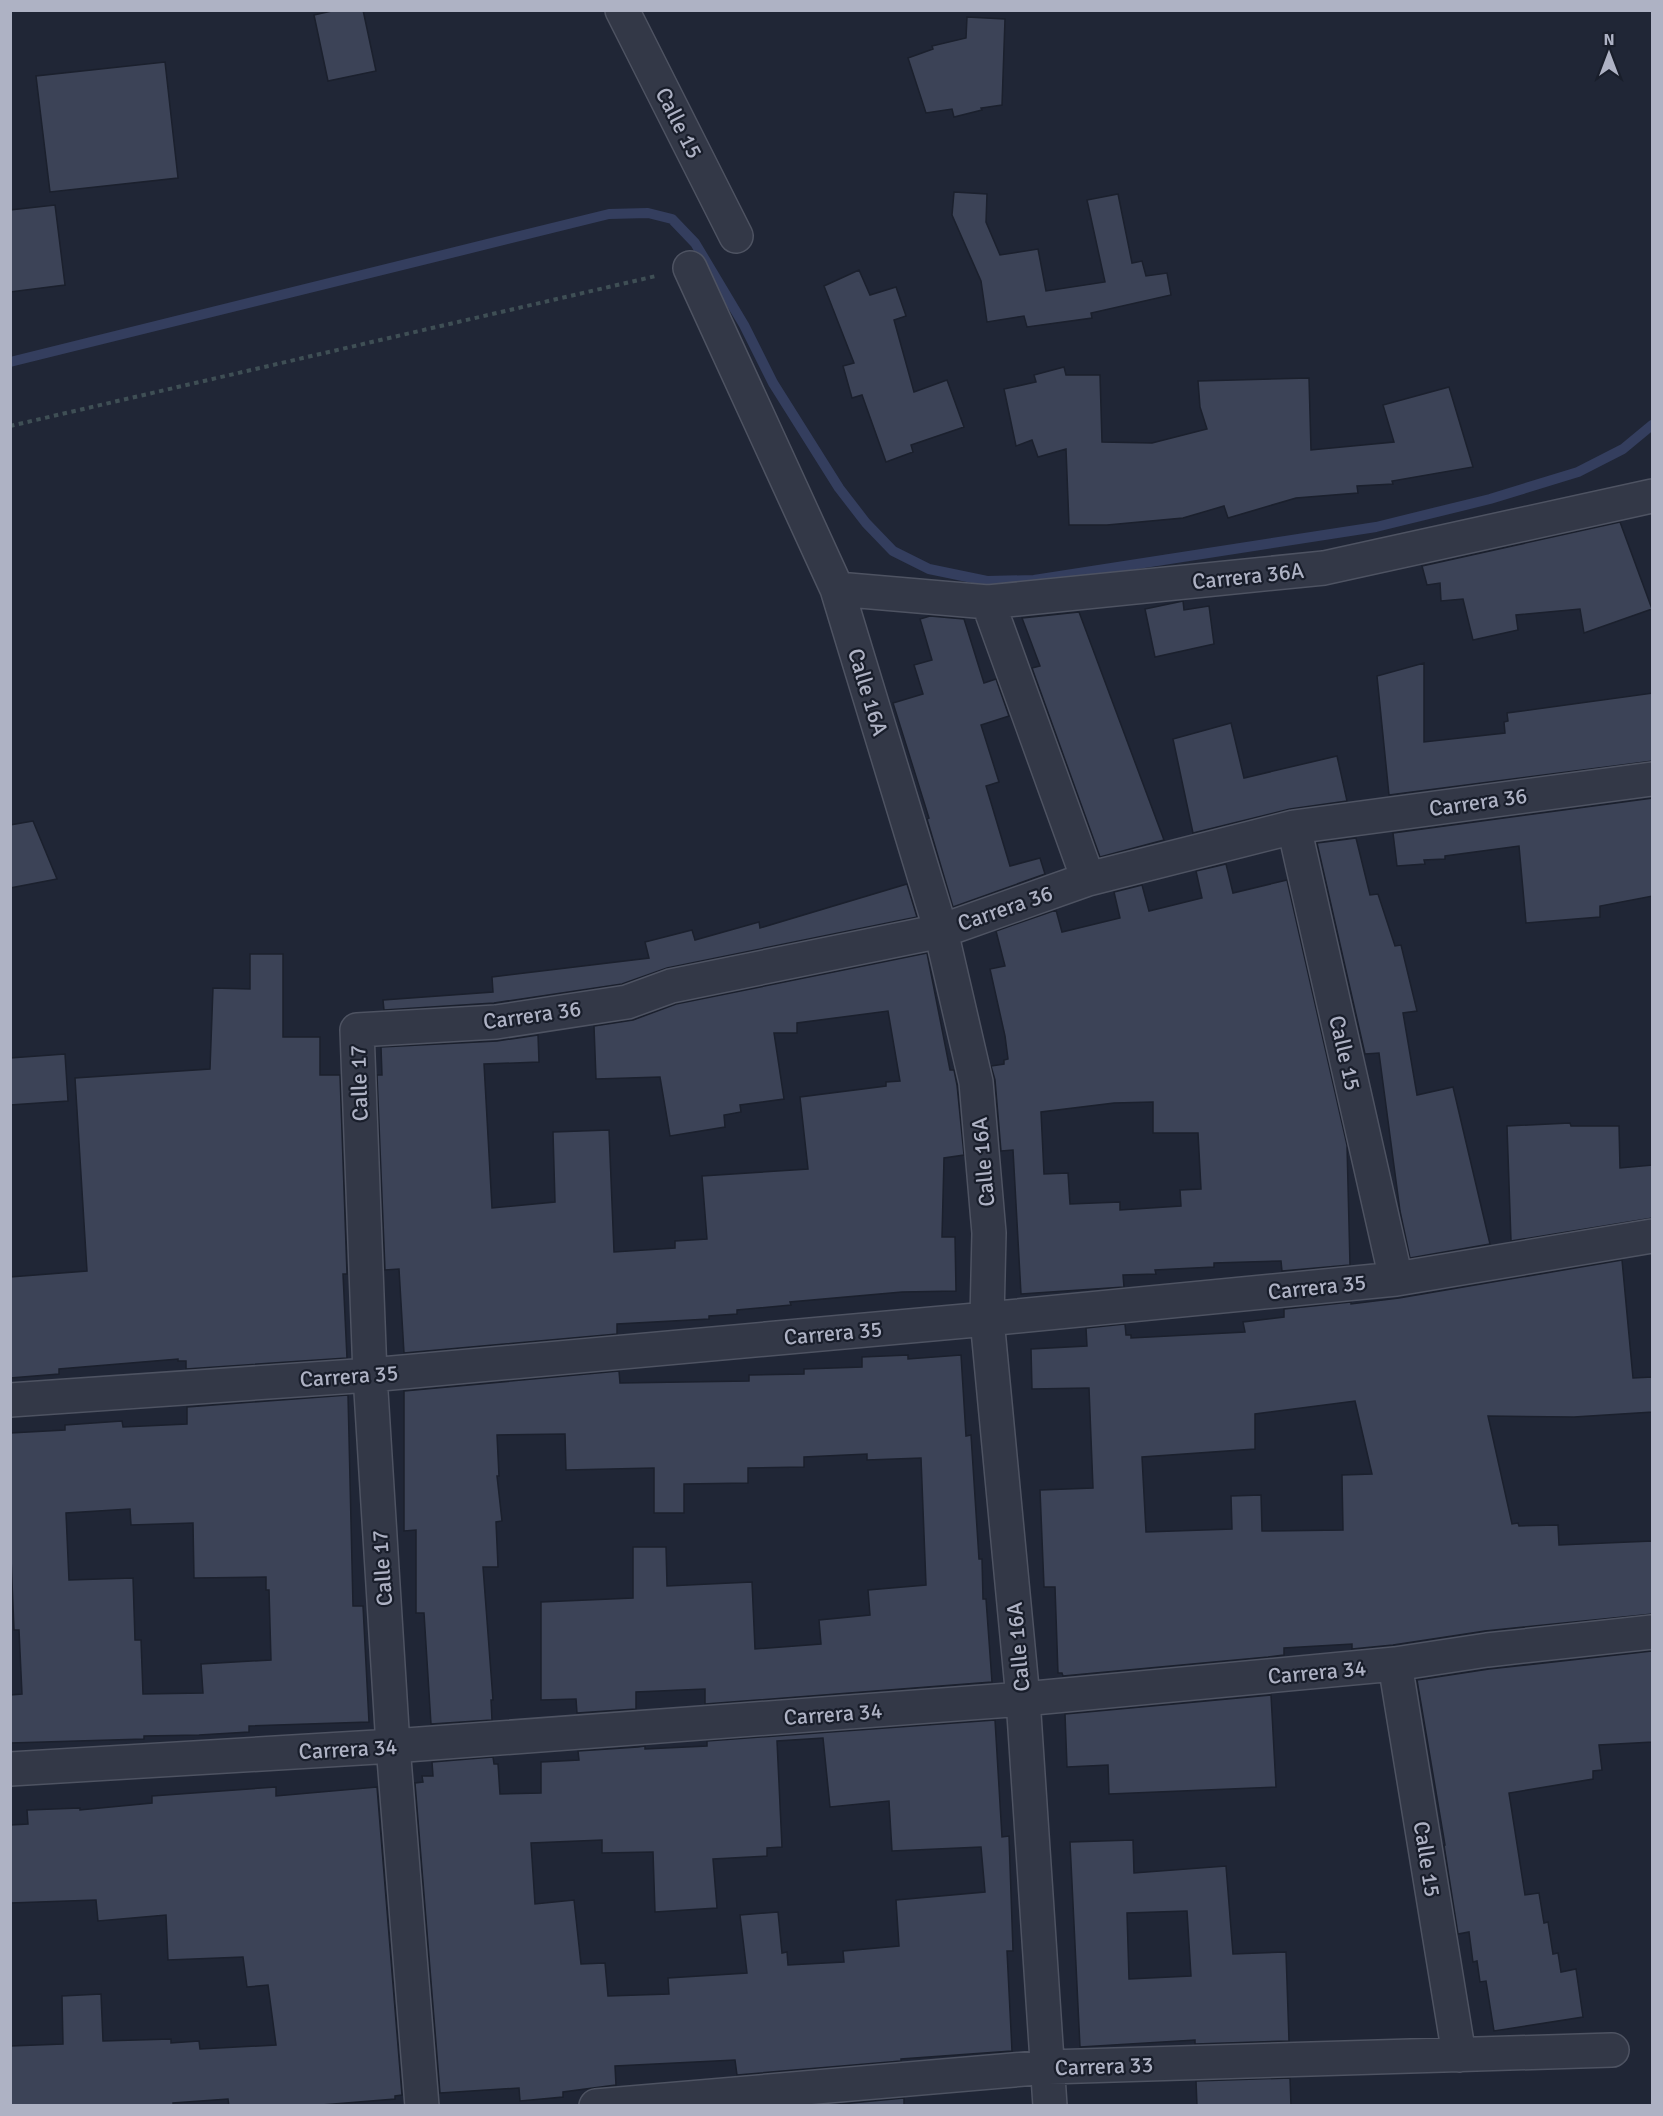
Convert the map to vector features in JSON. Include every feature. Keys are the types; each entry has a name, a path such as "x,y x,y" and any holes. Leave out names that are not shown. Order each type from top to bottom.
{"street":[{"name":"Calle 15","path":"621,10 736,236"},
{"name":"Calle 16A","path":"690,268 837,588 941,931 976,1082 989,1233 987,1319 1023,1699 1050,2106"},
{"name":"Carrera 36A","path":"837,588 988,602 1324,568 1653,496"},
{"path":"988,602 1088,879"},
{"name":"Carrera 36","path":"357,1030 496,1022 627,1002 671,986 941,931 1088,879 1294,827 1653,778"},
{"name":"Calle 15","path":"1294,827 1396,1279"},
{"name":"Calle 17","path":"357,1030 370,1375 393,1746 422,2106"},
{"name":"Carrera 35","path":"10,1400 370,1375 1396,1279 1653,1236"},
{"name":"Carrera 34","path":"10,1769 393,1746 1023,1699 1395,1664 1487,1650 1653,1632"},
{"name":"Calle 15","path":"1395,1664 1459,2055"},
{"name":"Carrera 33","path":"596,2106 1048,2067 1612,2050"}],"path":[{"path":"10,426 690,268"}],"building":[{"path":"336,10 363,10 376,71 328,81 314,15"},
{"path":"967,17 1005,19 1002,105 981,108 982,110 954,117 952,109 926,113 908,58 933,49 932,46 966,38"},
{"path":"165,62 178,178 50,192 36,76"},
{"path":"954,192 987,194 986,222 1000,255 1038,249 1046,291 1105,282 1087,200 1118,194 1132,263 1142,261 1146,276 1167,273 1171,295 1091,313 1092,318 1027,327 1024,316 987,322 981,281 952,215"},
{"path":"55,205 65,285 10,292 10,210"},
{"path":"859,270 870,295 896,287 906,316 894,320 914,392 947,380 964,427 911,445 913,452 886,462 862,395 852,398 843,366 854,363 824,286"},
{"path":"1064,367 1066,375 1100,375 1102,442 1152,443 1207,429 1200,407 1198,381 1309,378 1311,450 1394,442 1383,405 1449,387 1473,467 1392,481 1393,484 1357,486 1358,493 1296,498 1228,518 1224,506 1183,518 1107,525 1069,525 1066,449 1038,457 1032,440 1016,446 1004,389 1036,382 1034,375"},
{"path":"1620,522 1652,609 1584,633 1580,609 1516,615 1518,630 1473,640 1463,599 1441,601 1440,583 1427,585 1422,566"},
{"path":"1183,601 1184,610 1209,606 1214,644 1155,657 1145,609"},
{"path":"1079,612 1164,840 1100,857 1032,668 1040,666 1022,618"},
{"path":"930,616 964,619 984,683 996,679 1009,716 981,725 999,782 986,786 1010,866 1040,858 1045,874 953,907 927,819 929,818 893,703 923,694 914,665 932,660 920,619"},
{"path":"1424,663 1424,742 1505,733 1504,722 1508,721 1507,713 1653,693 1653,761 1389,795 1377,676"},
{"path":"1231,723 1244,778 1337,756 1347,801 1290,809 1193,833 1173,739"},
{"path":"1653,798 1653,896 1600,906 1600,917 1526,923 1519,846 1445,856 1445,859 1424,860 1425,864 1397,866 1393,833"},
{"path":"33,821 57,879 10,888 10,825"},
{"path":"1356,838 1370,895 1378,894 1395,946 1401,945 1417,1011 1403,1013 1417,1095 1453,1087 1490,1244 1410,1258 1400,1211 1379,1053 1365,1054 1317,843"},
{"path":"1226,864 1233,893 1287,880 1347,1145 1350,1265 1282,1271 1281,1261 1214,1263 1214,1267 1155,1270 1156,1274 1123,1275 1124,1287 1021,1294 1013,1150 1001,1151 995,1080 991,1066 1004,1064 1004,1060 1008,1059 990,969 1005,966 996,931 1056,910 1062,932 1120,918 1114,892 1142,885 1149,911 1202,898 1196,871","holes":["1153,1102 1153,1133 1198,1133 1201,1189 1180,1190 1181,1206 1120,1210 1120,1202 1070,1204 1068,1173 1044,1174 1041,1112 1114,1103"]},
{"path":"907,884 917,917 667,968 622,984 494,1003 384,1010 383,1000 493,992 492,977 649,958 645,942 692,930 695,940 759,922 760,928"},
{"path":"927,953 950,1070 954,1070 957,1085 964,1155 944,1158 942,1237 955,1237 956,1291 902,1292 790,1302 791,1305 737,1310 737,1314 709,1316 709,1319 617,1324 617,1334 404,1353 399,1269 385,1270 377,1075 382,1075 381,1047 497,1041 538,1035 539,1062 484,1064 492,1208 555,1202 553,1132 609,1130 614,1252 675,1248 675,1241 707,1239 702,1176 808,1169 800,1097 886,1086 886,1082 900,1081 888,1011 797,1023 797,1033 774,1033 784,1099 740,1105 741,1112 724,1115 725,1127 670,1136 660,1077 596,1079 594,1026 633,1020 676,1004"},
{"path":"250,954 283,954 283,1037 320,1037 320,1075 340,1075 347,1274 343,1274 347,1358 186,1369 186,1361 178,1361 178,1359 59,1369 59,1374 10,1378 10,1277 87,1271 75,1078 210,1069 213,988 250,989"},
{"path":"65,1054 68,1101 10,1105 10,1058"},
{"path":"1570,1123 1571,1126 1619,1126 1620,1168 1653,1165 1653,1218 1511,1241 1507,1126"},
{"path":"1622,1260 1633,1378 1653,1377 1653,1412 1574,1417 1488,1416 1512,1524 1518,1523 1519,1526 1558,1525 1559,1545 1653,1541 1653,1614 1485,1631 1393,1645 1352,1649 1352,1644 1284,1648 1284,1655 1268,1657 1063,1676 1062,1673 1058,1673 1055,1587 1044,1587 1040,1490 1093,1488 1089,1388 1032,1389 1031,1349 1087,1346 1086,1328 1125,1324 1126,1335 1131,1335 1131,1338 1245,1332 1243,1322 1284,1317 1284,1309 1399,1298","holes":["1355,1401 1372,1474 1342,1475 1343,1530 1262,1531 1261,1495 1231,1496 1232,1529 1146,1532 1142,1457 1255,1449 1255,1414"]},
{"path":"908,1355 908,1359 961,1355 966,1436 971,1435 979,1559 982,1559 983,1599 986,1599 992,1682 705,1704 705,1689 636,1692 636,1709 577,1713 576,1699 541,1700 541,1602 633,1598 633,1547 666,1547 667,1586 752,1582 755,1649 821,1644 819,1620 870,1615 868,1590 926,1585 921,1458 867,1460 867,1454 804,1457 804,1467 748,1468 748,1483 684,1484 684,1513 654,1513 654,1468 566,1470 565,1434 497,1435 499,1476 497,1476 502,1521 496,1522 498,1567 483,1567 493,1700 491,1700 492,1720 431,1724 424,1613 416,1613 416,1530 404,1531 404,1391 619,1371 620,1383 749,1381 749,1375 804,1374 804,1369 862,1367 862,1357"},
{"path":"348,1395 353,1606 363,1606 369,1722 249,1726 249,1732 144,1736 144,1739 10,1743 10,1695 22,1694 19,1630 14,1630 10,1533 10,1433 65,1430 65,1425 122,1421 123,1427 187,1424 187,1407","holes":["130,1509 131,1525 193,1523 194,1578 266,1577 266,1590 269,1590 271,1660 201,1664 203,1693 143,1694 141,1640 135,1640 133,1578 69,1580 66,1513"]},
{"path":"1652,1651 1653,1742 1599,1745 1602,1770 1593,1771 1593,1779 1509,1793 1525,1895 1539,1893 1544,1923 1548,1922 1553,1954 1558,1953 1561,1972 1576,1969 1583,2017 1494,2031 1486,1981 1480,1982 1477,1961 1473,1962 1469,1932 1458,1934 1417,1680 1489,1669"},
{"path":"1271,1695 1276,1787 1109,1794 1108,1765 1067,1767 1065,1714"},
{"path":"995,1720 1002,1837 1009,1836 1013,1951 1007,1951 1012,2051 737,2075 735,2060 615,2066 616,2085 563,2092 563,2097 520,2101 519,2088 440,2093 415,1783 423,1782 422,1776 433,1776 432,1762 493,1757 494,1764 498,1764 500,1794 541,1793 541,1762 579,1760 578,1751 645,1746 645,1749 707,1746 707,1741","holes":["823,1738 830,1807 889,1801 892,1851 981,1847 985,1892 896,1900 899,1946 843,1951 844,1962 788,1965 787,1952 782,1953 778,1912 740,1915 747,1973 668,1978 669,1994 608,1996 605,1963 581,1964 574,1900 535,1904 531,1843 602,1840 602,1853 653,1852 655,1912 717,1908 713,1859 767,1856 767,1848 782,1847 777,1741"]},
{"path":"276,1787 276,1796 377,1787 402,2095 395,2096 395,2099 309,2106 229,2106 228,2099 173,2103 173,2106 10,2106 10,2046 63,2044 62,1996 101,1994 103,2041 171,2039 171,2043 199,2041 200,2049 276,2045 268,1985 247,1987 243,1957 168,1960 166,1915 98,1921 96,1900 10,1903 10,1825 28,1824 27,1810 80,1808 80,1810 152,1803 152,1796"},
{"path":"1133,1840 1134,1873 1226,1866 1233,1954 1286,1952 1289,2041 1195,2044 1195,2040 1080,2047 1070,1842","holes":["1187,1911 1191,1976 1129,1979 1127,1913"]},
{"path":"1290,2078 1291,2106 1197,2106 1196,2081"},
{"path":"904,2098 904,2106 820,2106"}],"waterway":[{"path":"10,362 609,214 648,213 672,219 695,243 744,325 773,383 839,488 866,523 893,551 929,569 987,581 1034,580 1376,527 1490,499 1578,472 1623,449 1652,425"}]}
